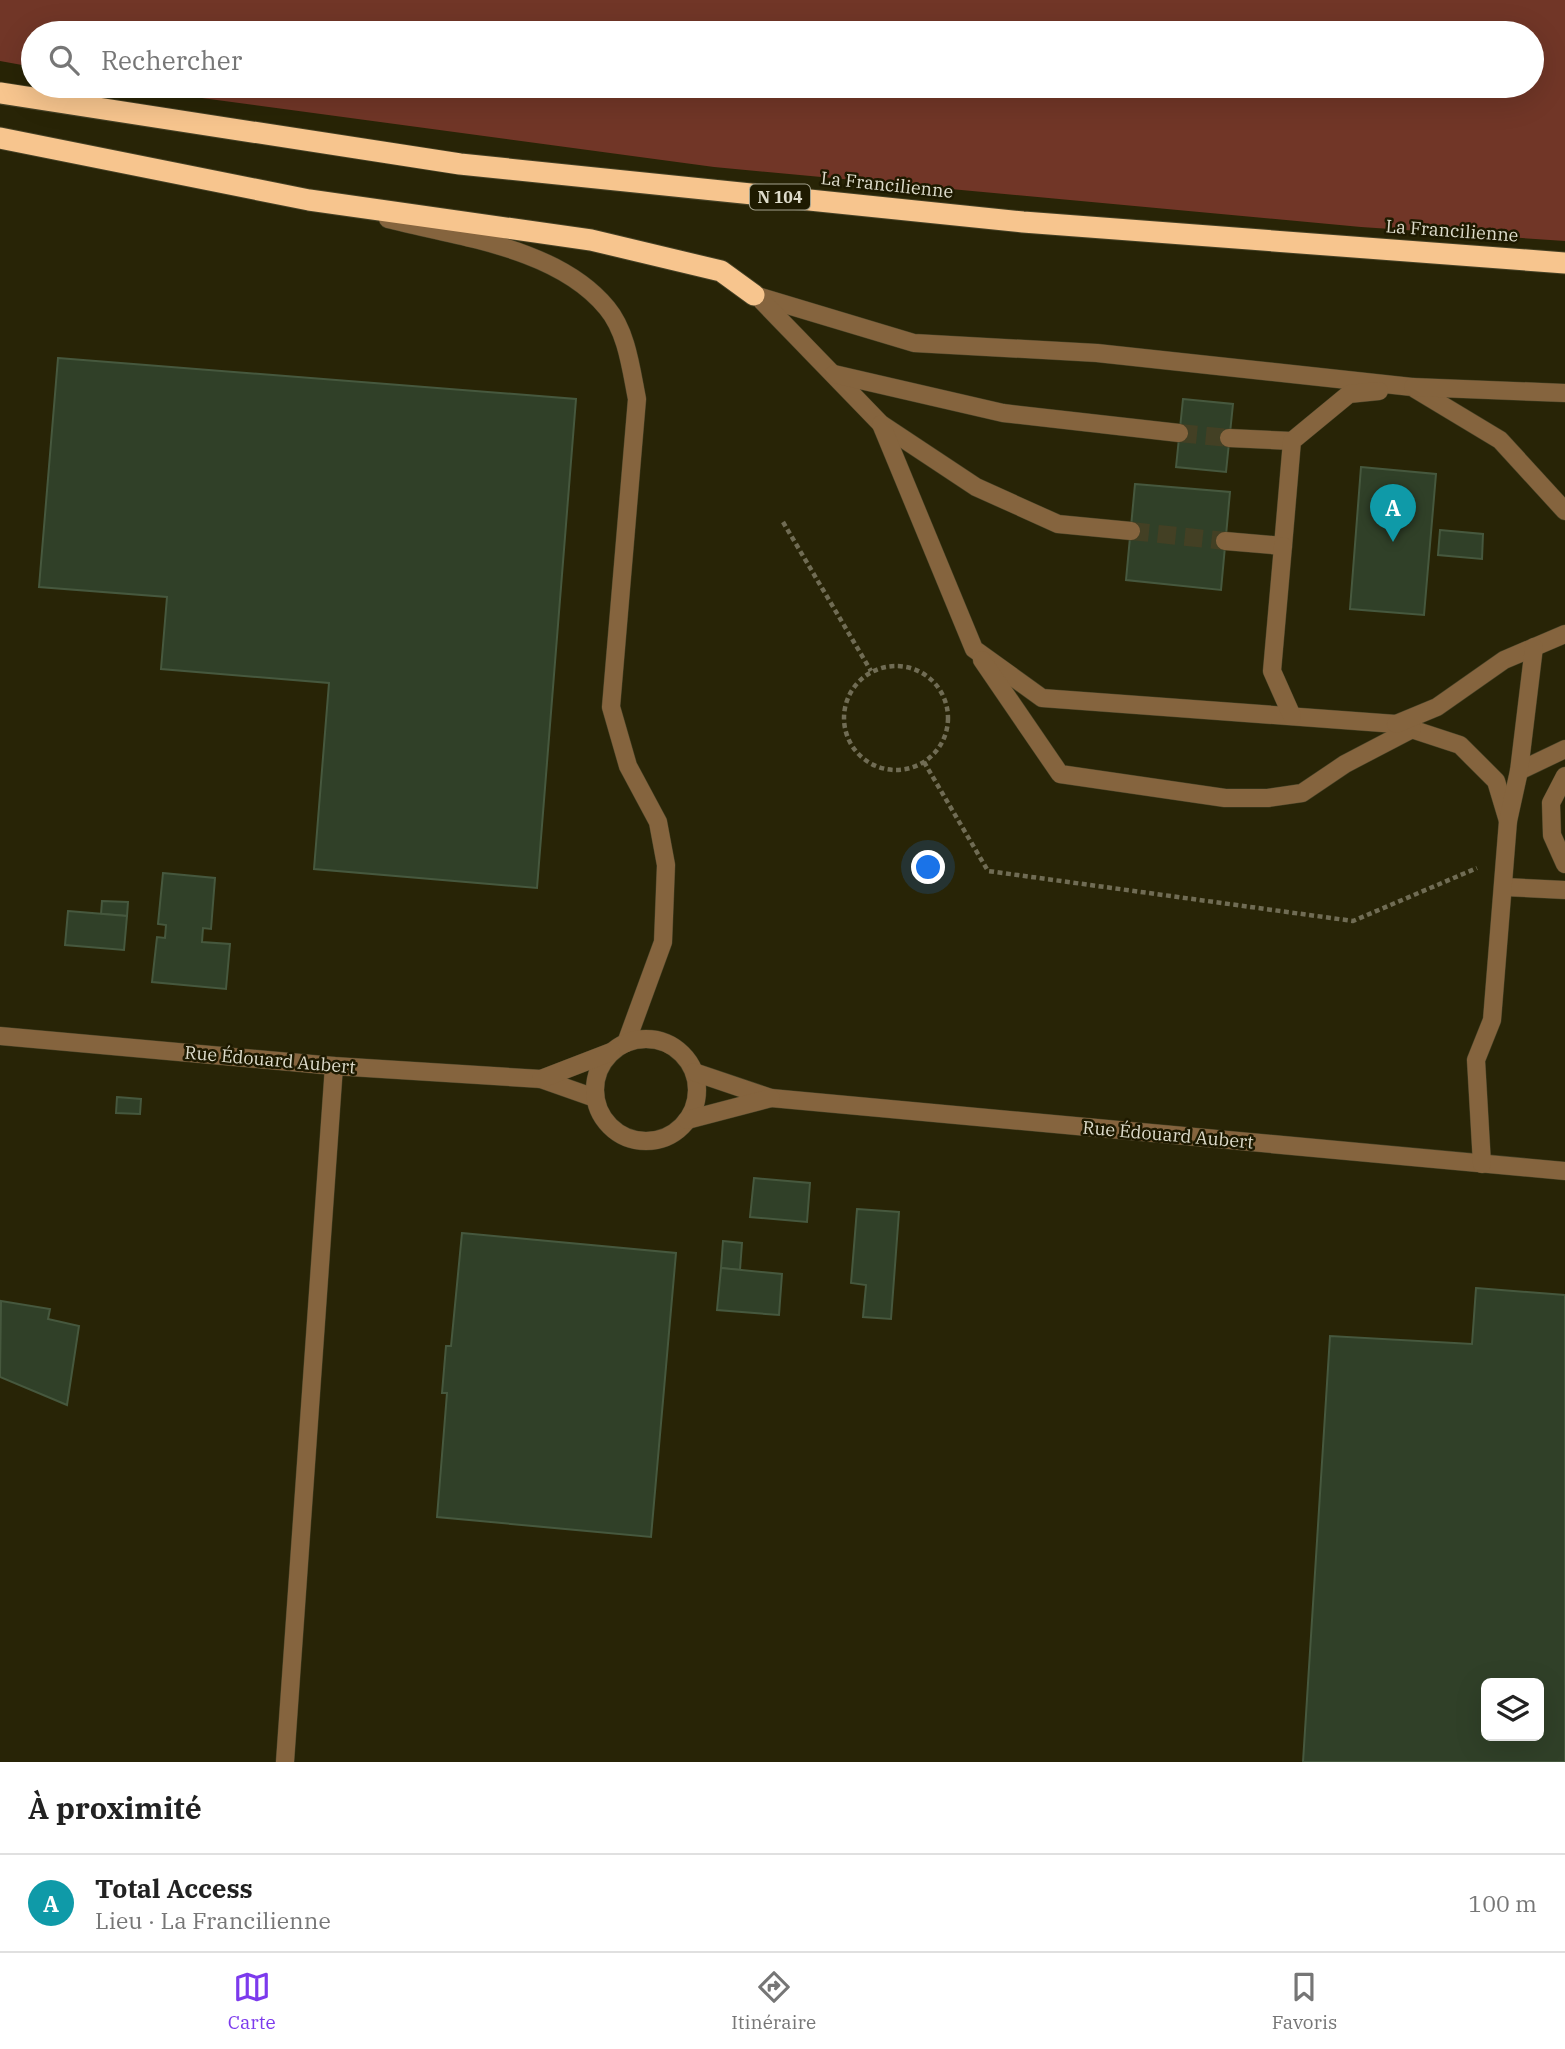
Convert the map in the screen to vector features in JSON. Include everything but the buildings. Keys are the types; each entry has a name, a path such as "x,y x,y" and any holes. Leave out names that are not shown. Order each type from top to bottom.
{"highway":[{"name":"La Francilienne","path":"0,93 21,96"},
{"name":"La Francilienne","path":"33,98 474,165 1023,222 1565,263"},
{"path":"0,138 310,200 591,240 722,271 754,295"}],"street":[{"path":"310,200 528,255 570,274 608,309 629,354 637,399 611,707 628,766 658,822 666,865 663,942 619,1047 595,1081 595,1098 601,1114 611,1128 626,1137 642,1141 659,1139 675,1132 687,1120 695,1105 697,1089 694,1072 686,1058 674,1046 650,1040 619,1047"},
{"path":"754,295 774,310 881,424 976,487 1058,524 1130,531"},
{"path":"754,295 914,343 1097,354 1412,387 1565,393"},
{"path":"834,374 1003,413 1179,433"},
{"path":"1229,438 1292,441 1349,394 1412,387 1500,440 1565,511"},
{"path":"881,424 974,649 1060,774 1225,798 1302,793 1437,707 1504,660 1565,634"},
{"path":"1292,441 1272,671 1292,716"},
{"path":"1226,541 1283,546"},
{"path":"1482,1164 1476,1060 1492,1020 1508,821 1519,771 1534,647"},
{"path":"974,649 1042,698 1404,726 1460,745 1496,781 1508,821"},
{"path":"1519,771 1565,749"},
{"path":"1565,776 1551,803 1552,835 1560,859 1565,864"},
{"path":"1504,887 1565,890"},
{"name":"Rue Édouard Aubert","path":"0,1036 334,1066 541,1079 595,1098"},
{"name":"Rue Édouard Aubert","path":"541,1079 619,1047"},
{"path":"285,1762 334,1066"},
{"name":"Rue Édouard Aubert","path":"694,1072 771,1098 1565,1171"},
{"name":"Rue Édouard Aubert","path":"687,1120 771,1098"}],"path":[{"path":"783,522 871,671"},
{"path":"887,666 905,666 922,672 936,683 945,698 948,716 946,734 938,750 924,762 909,769 876,766 861,757 850,745 844,729 847,696 857,681 871,671 887,666"},
{"path":"924,762 988,871 1353,921 1506,857"}],"shaded area":[{"path":"0,0 1565,0 1565,241 1361,227 714,167 202,98 1544,98 1544,21 21,21 21,65 0,61"}],"tunnel":[{"path":"1179,433 1229,438"},
{"path":"1131,531 1225,541"}],"place":[{"name":"Total Access","path":"1393,542"}]}
